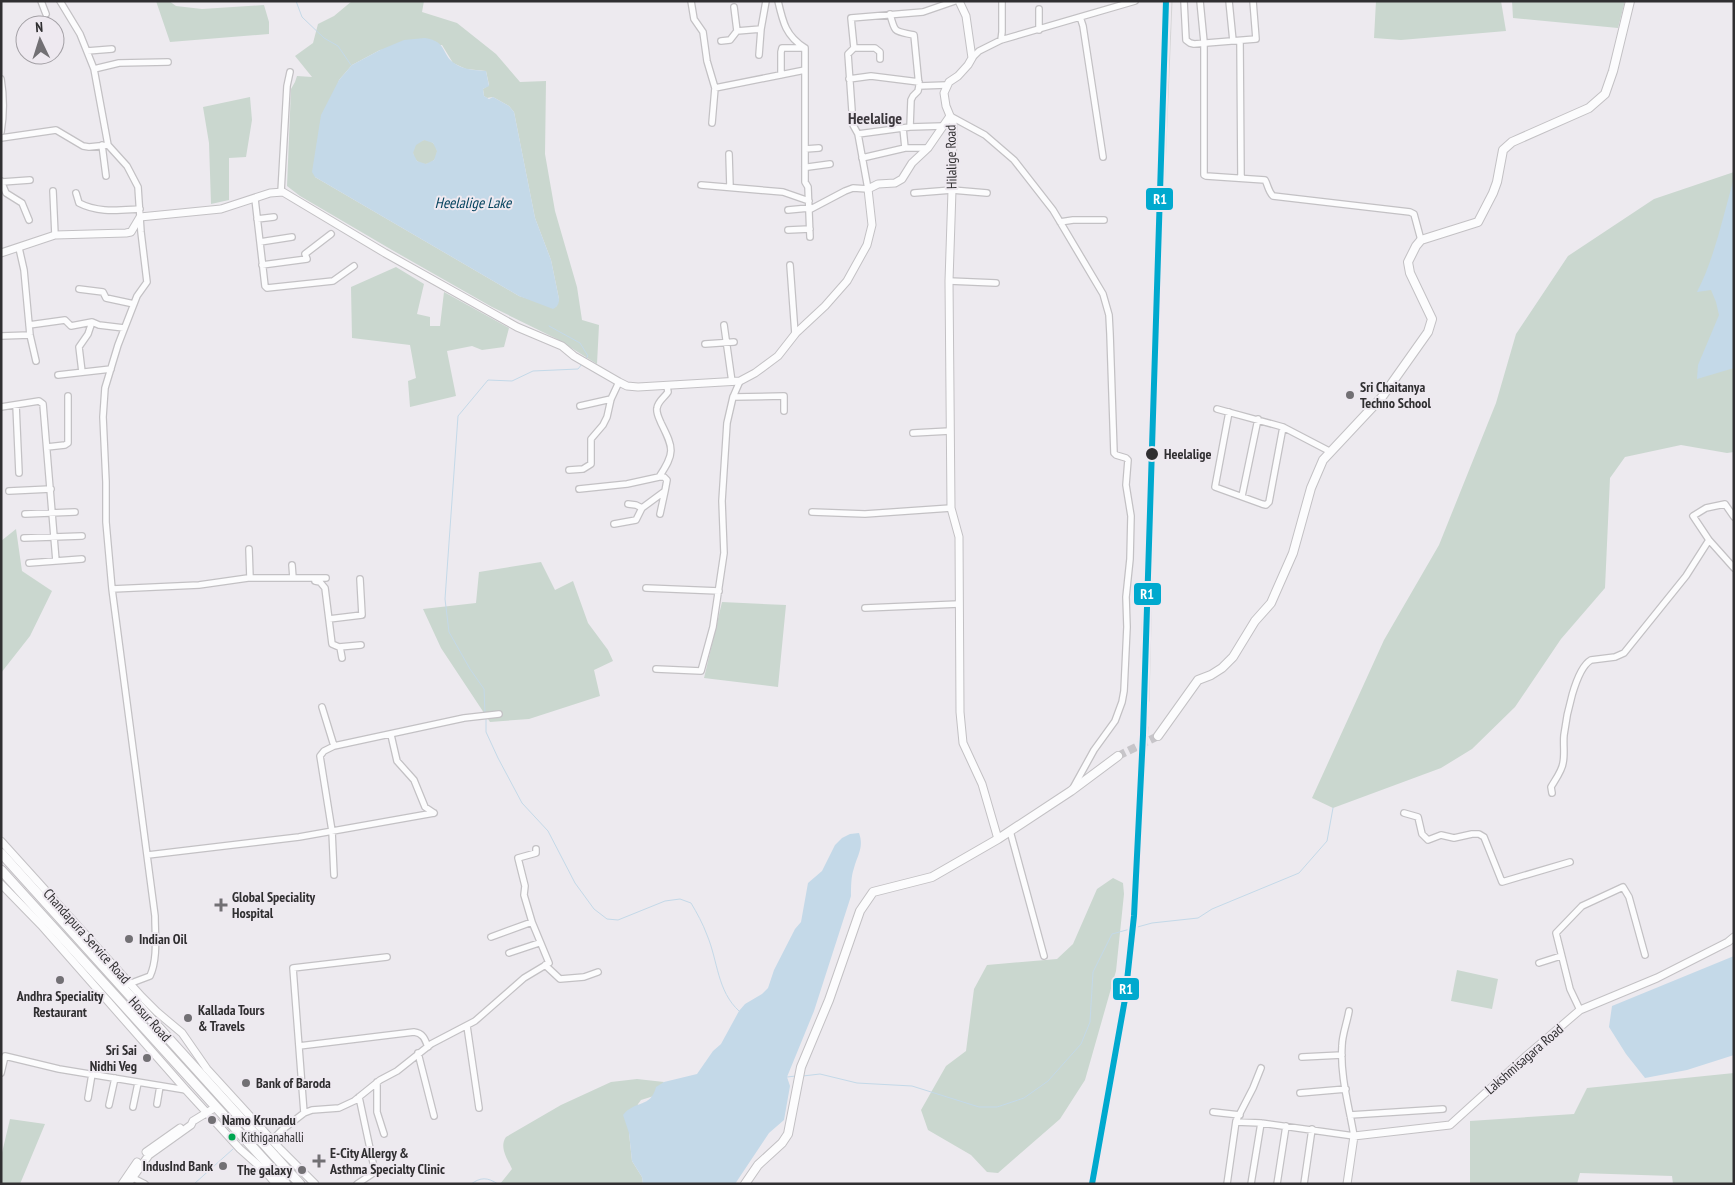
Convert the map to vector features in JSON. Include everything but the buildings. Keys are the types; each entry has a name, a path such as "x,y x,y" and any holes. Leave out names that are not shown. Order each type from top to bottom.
{"highway":[{"name":"Hosur Road","path":"1,853 125,985 300,1184"},
{"name":"Hosur Road","path":"1,870 286,1184"}],"main road":[{"path":"1158,736 1198,680 1222,668 1233,657 1255,621 1271,603 1293,553 1311,488 1323,460 1382,397 1431,327 1432,319 1410,272 1408,262 1416,246 1421,240 1478,222 1497,182 1503,150 1518,139 1589,108 1605,94 1613,71 1630,1"},
{"path":"745,1184 758,1165 782,1143 788,1134 800,1076 860,911 874,892 932,878 1072,792 1118,756"}],"street":[{"path":"41,1 46,14"},
{"path":"60,1 80,34 94,69 105,145 106,176"},
{"path":"691,1 694,19 703,32 707,61 714,88 712,123"},
{"path":"759,56 766,1"},
{"path":"778,1 787,31 795,41 805,48"},
{"path":"854,48 850,18 923,12 957,1 966,16 972,58"},
{"path":"1001,40 1002,1"},
{"path":"849,79 871,76 919,84 946,85 958,76 979,51 1001,40 1135,1"},
{"path":"1184,1 1186,40 1190,43 1256,39 1253,1"},
{"path":"1200,1 1204,42 1204,175 1208,177 1265,180 1273,196 1412,212 1421,240"},
{"path":"1229,1 1237,41 1240,178"},
{"path":"734,8 738,31"},
{"path":"1039,9 1039,30"},
{"path":"890,14 893,28 914,35 919,84 918,92 911,100 906,148"},
{"path":"1080,17 1083,26 1103,157"},
{"path":"721,41 730,40 738,31 761,29"},
{"path":"781,75 782,48 805,48"},
{"path":"805,48 805,182 808,187 810,237"},
{"path":"76,193 79,203 88,208 140,213 221,209 255,199 270,192 281,192 294,196 385,252 518,327 562,346 574,356 627,386 667,386 740,381 755,373 778,356 795,334 825,306 847,282 867,245 872,225 868,189 858,134 853,125 848,54 854,48 875,48 880,52 880,59"},
{"path":"87,51 112,49"},
{"path":"94,69 119,64 168,62"},
{"path":"714,88 805,70"},
{"path":"281,192 287,86 290,72"},
{"path":"1,79 4,93 4,115 1,132"},
{"name":"Hilalige Road","path":"946,85 944,93 946,106 953,122 949,266 950,508 959,537 960,712 963,743 982,784 998,839"},
{"path":"788,210 809,209 853,188 868,189 878,184 895,183 902,179 912,162 928,148 950,116 985,135 1014,160 1053,210 1092,275 1106,303 1109,315 1114,453 1128,460 1126,485 1131,516 1130,559 1126,597 1125,679 1122,702 1115,722 1094,750 1072,792"},
{"path":"858,134 943,126"},
{"path":"1,138 56,130 83,146 105,145"},
{"path":"105,145 127,166 138,187 147,282 137,296 124,328 105,388 103,418 106,522 112,589 155,916 154,964 150,976 125,985"},
{"path":"805,149 819,148"},
{"path":"862,158 906,148 928,148"},
{"path":"729,154 730,187"},
{"path":"805,166 830,164"},
{"path":"29,220 22,203 6,194 1,181 30,180"},
{"path":"701,185 783,192 809,201"},
{"path":"914,193 952,190 987,193"},
{"path":"53,191 55,235"},
{"path":"255,199 262,265 267,288 333,281 354,266"},
{"path":"1,253 55,235 130,232 140,213"},
{"path":"257,219 274,217"},
{"path":"1060,222 1104,220"},
{"path":"788,230 810,229"},
{"path":"262,265 307,259 306,254 331,234"},
{"path":"260,242 292,237"},
{"path":"19,248 24,270 30,335 36,361"},
{"path":"790,265 795,334"},
{"path":"949,282 996,283"},
{"path":"79,289 103,292 106,298 134,304"},
{"path":"29,325 65,320 71,326 92,322 124,328"},
{"path":"82,372 79,347 88,334 92,322"},
{"path":"724,325 732,382"},
{"path":"1,336 30,335"},
{"path":"705,344 734,342"},
{"path":"58,375 111,369"},
{"path":"656,670 701,670 713,627 719,591 724,553 722,501 728,423 733,397 740,381"},
{"path":"568,470 583,469 591,464 591,439 607,417 611,399 619,382"},
{"path":"659,477 671,456 669,438 656,411 660,400 668,392 667,386"},
{"path":"47,447 68,443 68,396"},
{"path":"733,397 784,396 784,410"},
{"path":"580,406 611,399"},
{"path":"1,407 42,402 56,561"},
{"path":"16,405 19,472"},
{"path":"1217,409 1283,427 1331,452"},
{"path":"1229,412 1215,487 1266,505 1269,502 1283,427"},
{"path":"1242,496 1258,419"},
{"path":"913,433 950,430"},
{"path":"579,489 627,484 664,477 667,480 660,514"},
{"path":"9,491 51,489"},
{"path":"614,524 636,520 642,508 665,491"},
{"path":"628,504 642,508"},
{"path":"1734,517 1725,504 1706,508 1693,516 1709,540 1734,568"},
{"path":"812,512 865,514 950,508"},
{"path":"25,514 75,512"},
{"path":"24,538 82,536"},
{"path":"1552,793 1551,787 1563,764 1564,735 1568,710 1584,667 1591,660 1615,657 1624,653 1686,576 1709,540"},
{"path":"249,549 251,578 256,582 320,582 325,588 332,644 340,647 361,645"},
{"path":"29,563 82,559"},
{"path":"292,565 293,578"},
{"path":"112,589 199,585 251,578 326,578"},
{"path":"329,619 362,615 360,579"},
{"path":"646,588 719,591"},
{"path":"865,608 959,604"},
{"path":"340,647 342,658"},
{"path":"322,707 334,746"},
{"path":"334,875 332,831 320,756 324,750 334,746 464,718 499,714"},
{"path":"148,855 299,837 434,813 425,808 414,780 397,761 390,735"},
{"path":"1404,813 1418,817 1422,834 1428,840 1441,835 1454,838 1480,834 1484,838 1502,882 1570,862"},
{"path":"1010,831 1044,956"},
{"name":"Chandapura Service Road","path":"1,841 125,985 182,1033 207,1069 315,1184"},
{"path":"272,1140 304,1113 312,1110 339,1108 359,1097 377,1082 397,1071 428,1047 448,1034 467,1026 524,978 549,963 532,922 524,895 525,886 518,858 536,853 536,849"},
{"path":"1,884 47,932 207,1113 276,1184"},
{"path":"1580,1010 1570,989 1556,933 1582,906 1623,887 1629,897 1645,955"},
{"path":"1,891 14,898"},
{"path":"491,937 532,922"},
{"name":"Lakshmisagara Road","path":"1354,1136 1450,1125 1580,1010 1657,978 1728,942 1734,937"},
{"path":"509,953 540,943"},
{"path":"1539,963 1561,956"},
{"path":"304,1113 293,968 387,957"},
{"path":"545,965 560,978 584,977 598,972"},
{"path":"1347,1184 1354,1136 1346,1089 1342,1045 1349,1012"},
{"path":"467,1026 479,1108"},
{"path":"299,1046 414,1032 424,1036 428,1047"},
{"path":"418,1054 434,1116"},
{"path":"1302,1057 1342,1055"},
{"path":"1,1073 5,1056 138,1083 186,1090"},
{"path":"1227,1184 1236,1122 1261,1068"},
{"path":"88,1098 92,1074"},
{"path":"109,1105 115,1078"},
{"path":"377,1082 377,1112 384,1134"},
{"path":"133,1107 138,1083"},
{"path":"157,1104 160,1086"},
{"path":"1300,1093 1346,1089"},
{"path":"357,1184 375,1172 359,1097"},
{"path":"122,1184 129,1179 149,1155 191,1126 193,1121 216,1108"},
{"path":"1350,1115 1443,1109"},
{"path":"1213,1112 1240,1115"},
{"path":"1236,1122 1312,1129 1354,1136"},
{"path":"1251,1184 1261,1123"},
{"path":"1277,1184 1286,1126"},
{"path":"1304,1184 1312,1129"},
{"path":"129,1179 145,1184"}],"shaded area":[{"path":"156,1 169,1 176,6 202,9 264,5 269,22 269,34 170,42"},
{"path":"352,1 424,1 422,12 457,23 496,54 520,82 546,81 545,154 555,211 577,287 582,320 599,325 597,364 557,339 492,307 392,250 300,196 287,186 291,89 297,76 312,77 295,56 313,43 318,24 334,16","holes":["442,45 453,63 466,69 486,71 489,85 483,89 484,96 487,98 493,97 509,106 514,112 535,218 551,260 559,299 556,307 519,296 315,177 339,80 352,65 380,50"]},
{"path":"1376,1 1501,1 1506,31 1401,40 1374,38"},
{"path":"1512,1 1625,1 1618,28 1513,18"},
{"path":"250,97 252,120 246,157 229,158 229,200 211,204 209,143 203,107"},
{"path":"425,140 433,144 437,152 433,160 425,164 417,160 413,152 417,144"},
{"path":"1734,172 1734,452 1727,453 1681,445 1625,457 1610,478 1605,588 1561,639 1515,707 1472,749 1441,768 1333,808 1312,798 1384,640 1439,545 1496,403 1516,334 1568,256 1654,199"},
{"path":"396,267 424,284 417,314 430,317 430,326 440,326 444,292 509,328 504,347 482,350 472,346 447,351 456,396 410,407 408,381 416,378 410,345 352,338 351,287"},
{"path":"16,529 22,571 52,591 30,636 1,673 1,541"},
{"path":"541,562 555,590 573,581 588,623 608,650 613,661 594,670 600,696 529,719 490,722 441,648 423,609 476,603 479,572"},
{"path":"722,602 786,605 778,687 704,678"},
{"path":"1113,878 1123,883 1124,894 1116,971 1085,1080 1060,1119 998,1173 987,1172 971,1155 928,1130 921,1110 946,1066 966,1051 974,989 987,965 1057,959 1073,944 1097,889"},
{"path":"1457,970 1498,979 1492,1009 1451,1001"},
{"path":"1734,1073 1734,1184 1673,1184 1672,1176 1580,1173 1577,1184 1470,1184 1470,1121 1574,1114 1587,1088"},
{"path":"637,1079 664,1082 654,1096 641,1100 638,1104 629,1133 632,1161 642,1177 643,1184 500,1184 512,1169 503,1145 506,1137 561,1105 611,1082"},
{"path":"10,1119 45,1124 20,1184 1,1184 1,1157"}],"water":[{"name":"Heelalige Lake","path":"425,38 432,40 441,45 450,60 461,67 486,71 489,86 483,89 484,96 489,99 493,97 509,106 514,112 535,218 551,260 559,299 558,305 553,309 519,296 315,177 312,172 321,115 339,80 352,65 404,40","holes":["424,140 433,143 437,151 434,160 426,164 417,161 413,153 416,145"]},
{"path":"1734,178 1734,368 1697,379 1698,365 1719,315 1711,290 1697,292 1714,251"},
{"path":"859,833 861,847 852,874 851,896 814,1011 787,1077 790,1086 784,1120 769,1133 735,1184 643,1184 642,1177 632,1161 629,1133 623,1115 633,1107 647,1101 654,1094 656,1087 664,1082 697,1074 713,1051 721,1044 739,1011 745,1004 768,988 774,970 795,929 801,922 808,883 822,871 835,845 842,838 850,834"},
{"path":"1734,956 1734,1055 1687,1070 1645,1078 1626,1054 1609,1027 1612,1006"}],"waterway":[{"path":"296,1 302,17 324,38 338,46 351,65"},
{"path":"549,326 580,343 588,356 585,359"},
{"path":"485,713 484,689 449,632 445,599 458,416 488,380 512,381 533,371 578,369 582,364"},
{"path":"486,717 486,732 522,803 548,831 575,883 594,909 607,919 618,920 665,901 680,899 691,903 711,945 722,985 726,994 739,1011"},
{"path":"803,1076 820,1074 857,1083 912,1086 979,1107 997,1107 1024,1098 1048,1081 1081,1044 1090,1022 1093,972 1112,934 1152,923 1198,918 1212,909 1299,873 1327,841 1333,808"},
{"path":"787,1077 796,1076"},
{"path":"194,1184 233,1149"},
{"path":"471,1184 484,1179 498,1184"}],"tunnel":[{"path":"1118,756 1158,736"}],"railway":[{"path":"1143,735 1149,700 1159,312 1172,1"},
{"path":"1143,603 1141,657 1144,675"},
{"path":"1144,791 1148,727"}],"transit line":[{"name":"R1","path":"1092,1184 1125,999 1134,916 1143,735 1166,1"}],"place":[{"name":"Sri Chaitanya Techno School","path":"1350,395"},
{"name":"Heelalige","path":"1152,454"},
{"name":"Global Speciality Hospital","path":"221,905"},
{"name":"Indian Oil","path":"129,939"},
{"name":"Andhra Speciality Restaurant","path":"60,980"},
{"name":"Kallada Tours & Travels","path":"188,1018"},
{"name":"Sri Sai Nidhi Veg","path":"147,1058"},
{"name":"Bank of Baroda","path":"246,1083"},
{"name":"Namo Krunadu","path":"212,1120"},
{"name":"Kithiganahalli","path":"232,1137"},
{"name":"E-City Allergy & Asthma Specialty Clinic","path":"319,1161"},
{"name":"IndusInd Bank","path":"223,1166"},
{"name":"The galaxy","path":"302,1170"}],"district":[{"name":"Heelalige","path":"875,118"}]}
